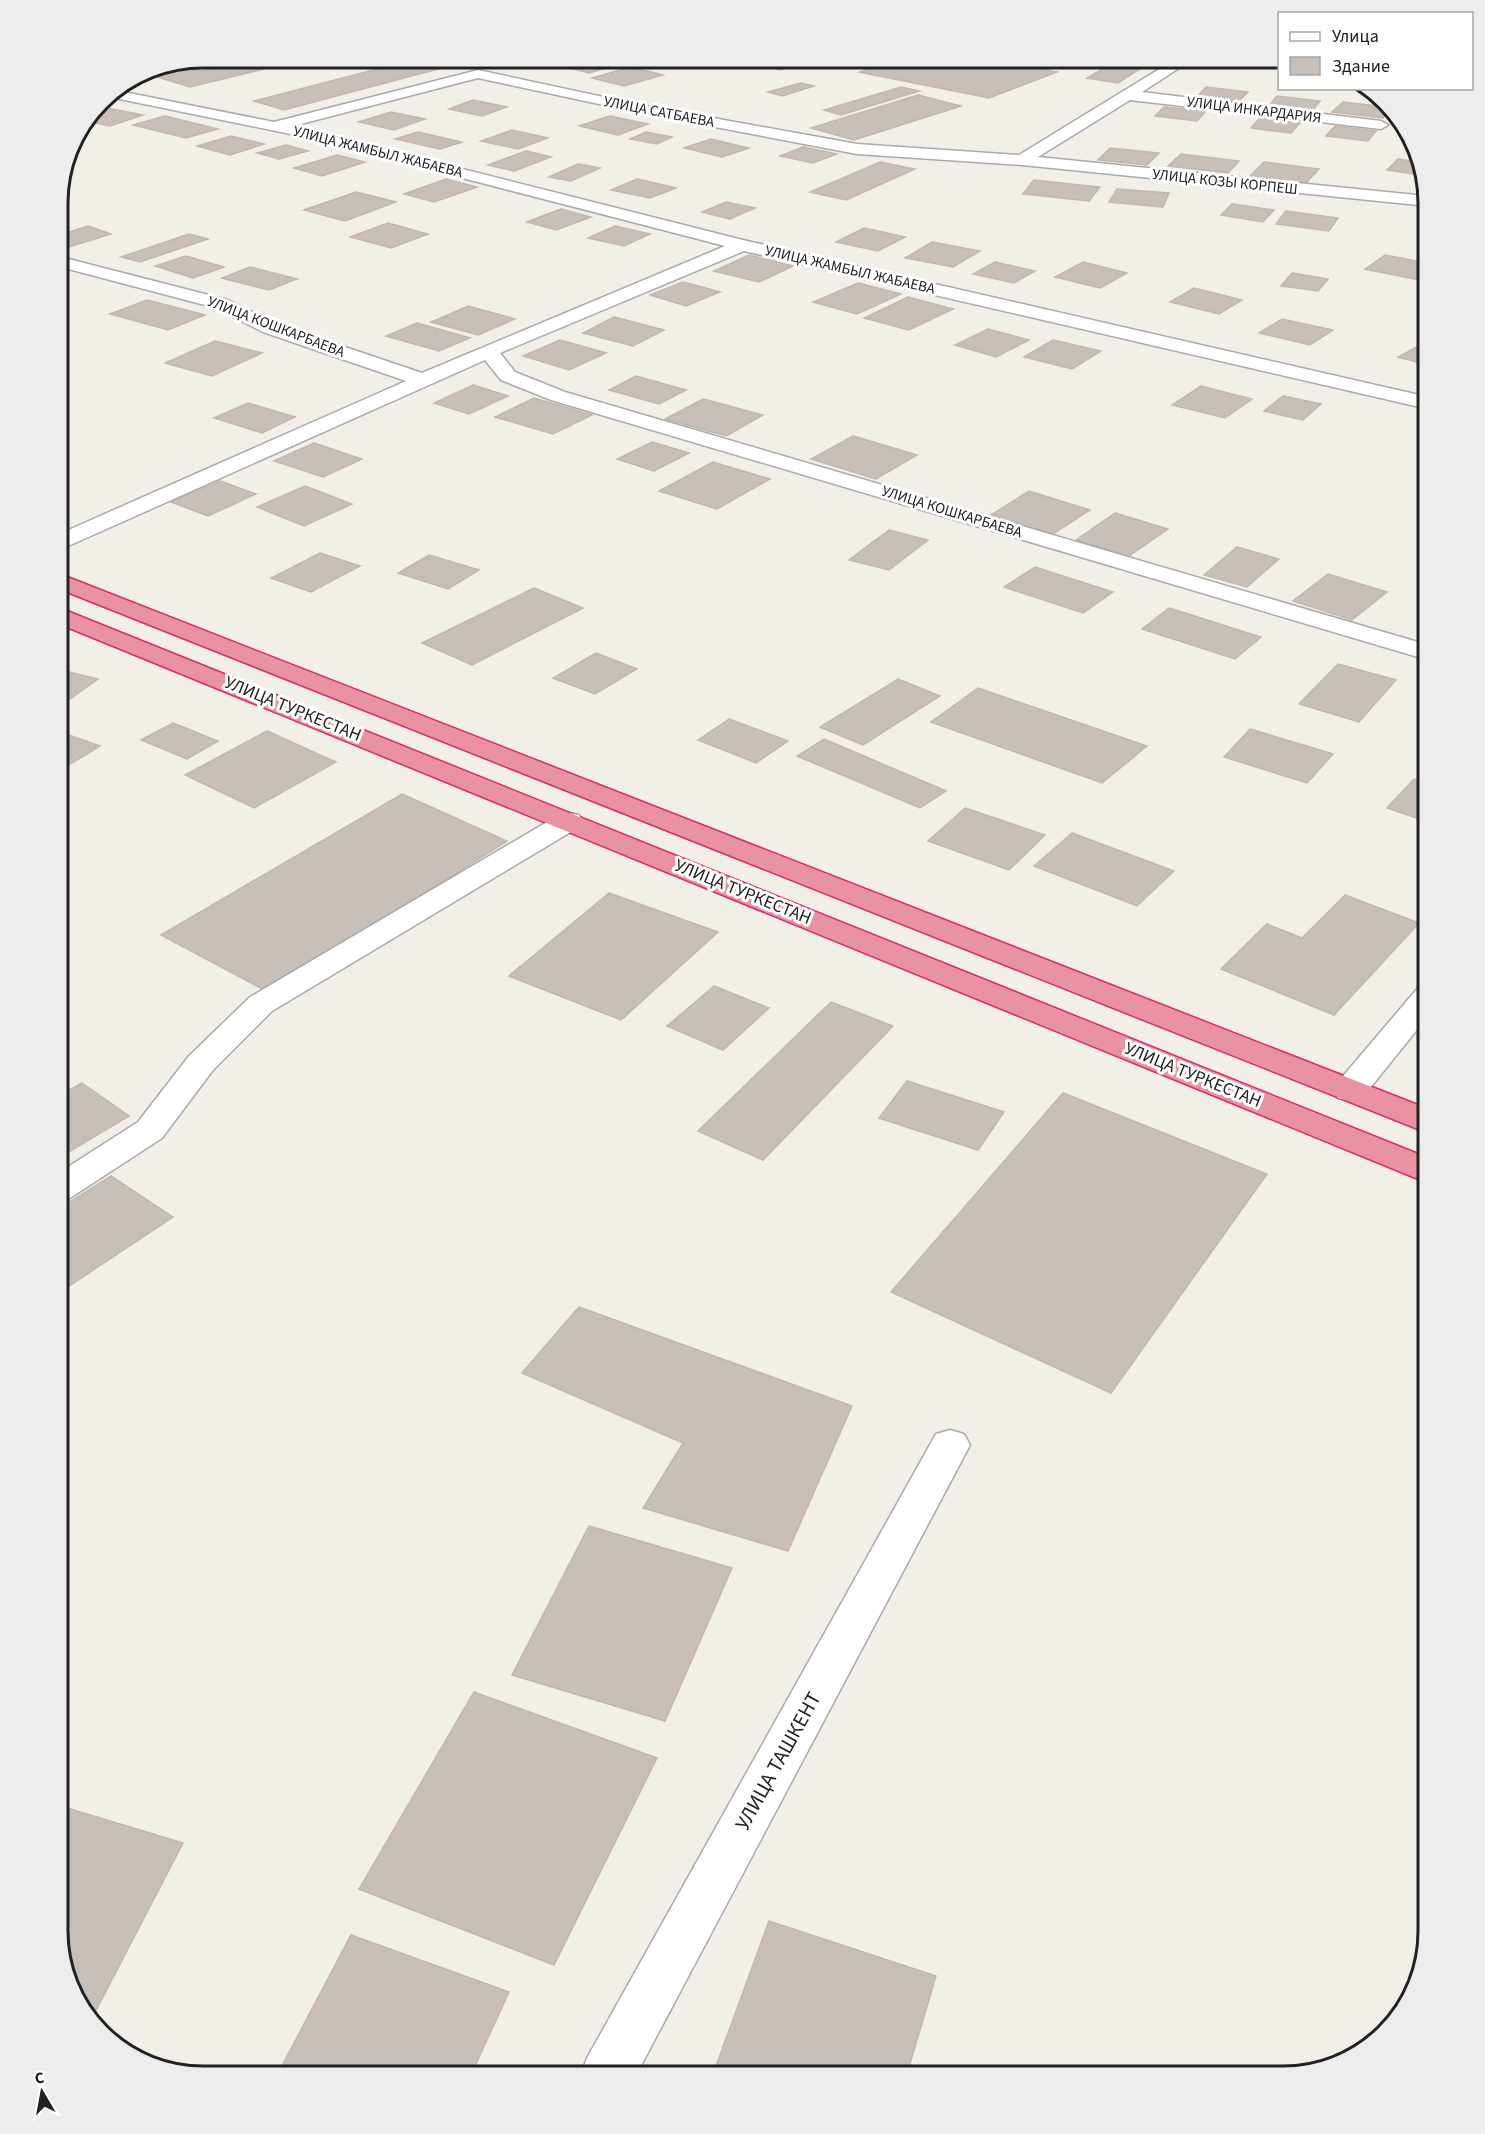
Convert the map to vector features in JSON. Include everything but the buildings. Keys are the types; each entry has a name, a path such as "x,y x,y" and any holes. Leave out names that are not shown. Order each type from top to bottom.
{"highway":[{"name":"УЛИЦА ТУРКЕСТАН","path":"68,584 1418,1118"},
{"name":"УЛИЦА ТУРКЕСТАН","path":"68,618 1418,1167"}],"street":[{"path":"1022,160 1171,68"},
{"name":"УЛИЦА САТБАЕВА","path":"120,95 275,126 478,74 641,109 857,149 1022,160"},
{"name":"УЛИЦА ИНКАРДАРИЯ","path":"1128,95 1381,125"},
{"name":"УЛИЦА ЖАМБЫЛ ЖАБАЕВА","path":"275,126 742,245 1418,401"},
{"name":"УЛИЦА КОЗЫ КОРПЕШ","path":"1022,160 1418,200"},
{"path":"68,539 488,351 742,245"},
{"name":"УЛИЦА КОШКАРБАЕВА","path":"68,264 222,304 270,328 423,380"},
{"name":"УЛИЦА КОШКАРБАЕВА","path":"488,351 508,376 558,396 1418,651"},
{"path":"68,1183 150,1130 201,1063 261,1004 568,821"},
{"path":"1350,1090 1418,1008"},
{"name":"УЛИЦА ТАШКЕНТ","path":"612,2066 950,1445"}]}
